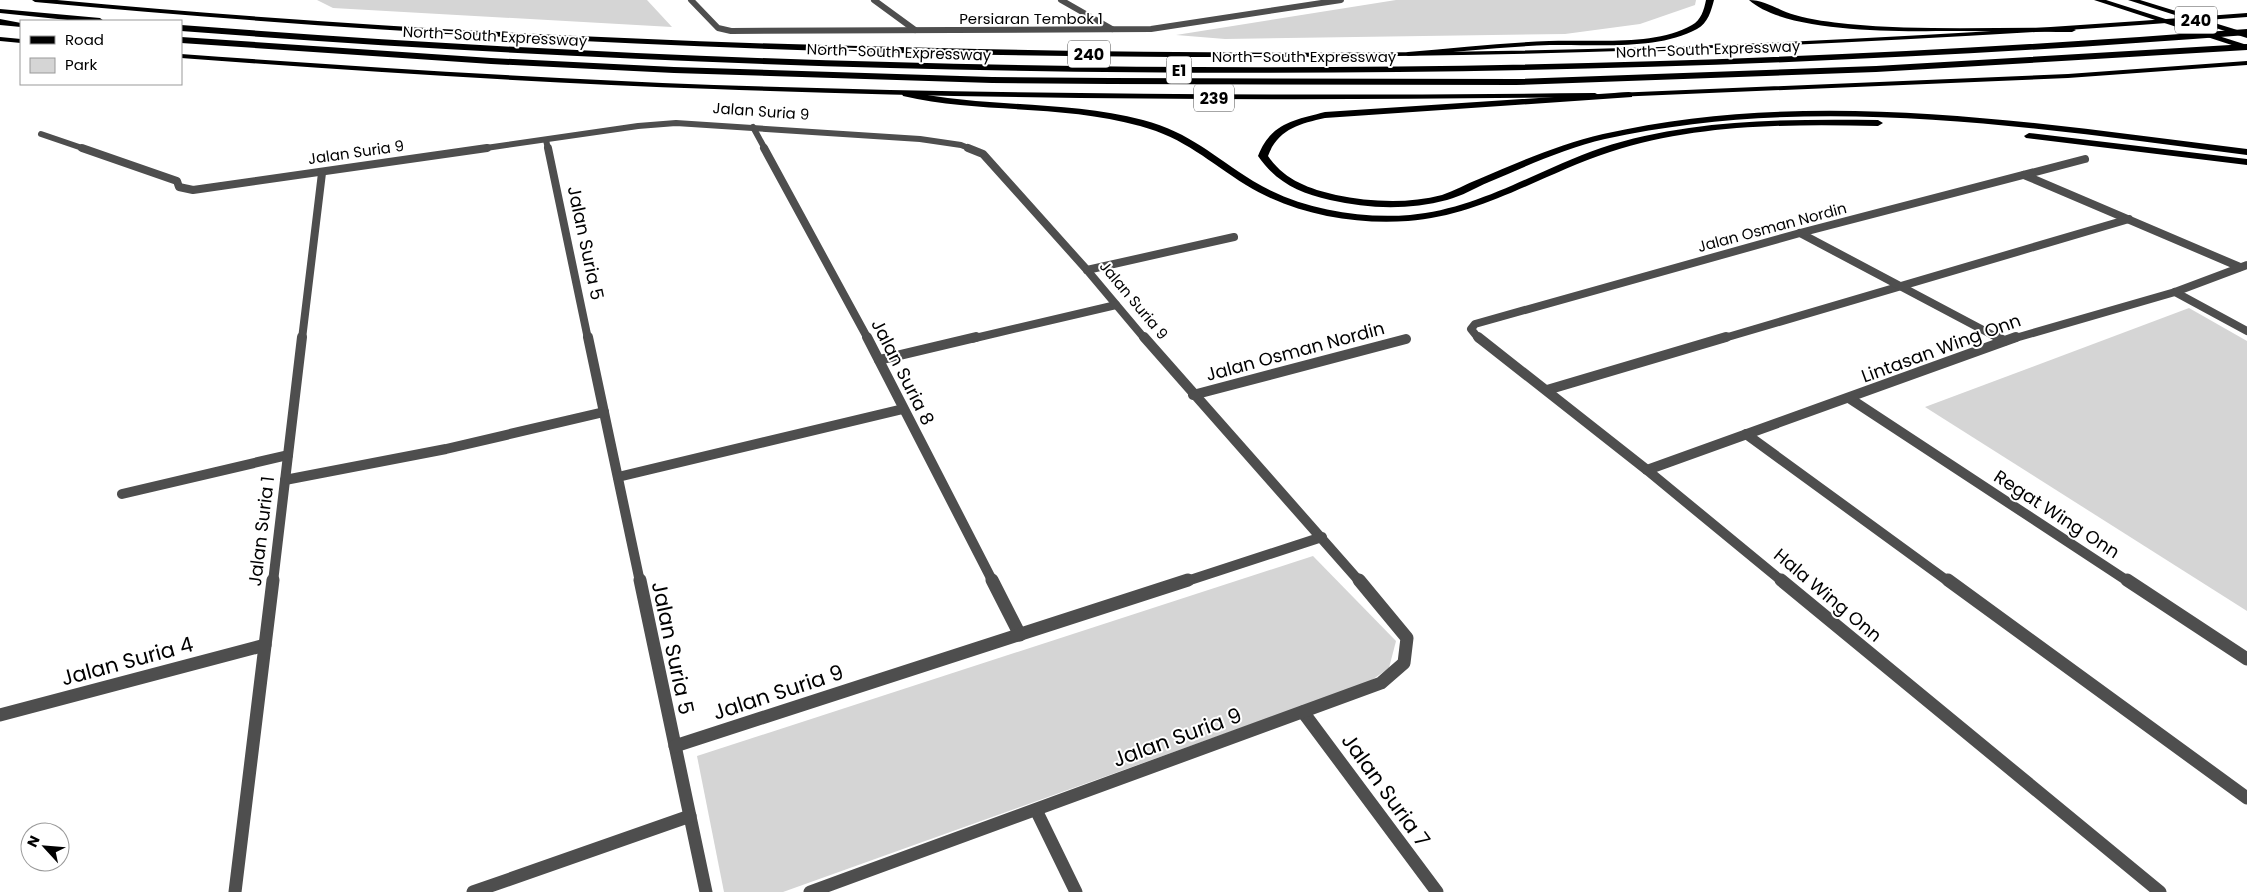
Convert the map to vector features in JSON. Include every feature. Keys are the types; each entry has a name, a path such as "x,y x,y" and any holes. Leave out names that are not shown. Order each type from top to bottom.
{"highway":[{"path":"1408,54 1546,44 1640,40 1663,36 1692,28 1700,23 1705,18 1710,0"},
{"path":"1752,0 1768,8 1802,19 1870,28 2072,30"},
{"path":"2098,0 2247,47"},
{"path":"2134,0 2247,34"},
{"path":"0,12 89,20"},
{"path":"0,22 20,25"},
{"name":"North–South Expressway","path":"182,28 385,44 606,56 960,68 1252,71 1640,65 1901,55 2247,34"},
{"name":"North–South Expressway","path":"182,40 491,62 992,80 1110,81 1516,82 1876,69 2247,47"},
{"path":"906,94 937,102 1095,113 1143,124 1186,140 1253,185 1277,196 1319,210 1362,218 1406,218 1452,211 1477,204 1607,150 1651,139 1712,129 1774,124 1837,122 1953,127 2247,162"},
{"path":"1629,94 1325,115 1298,121 1277,131 1266,142 1263,156 1272,170 1289,184 1316,194 1348,202 1383,205 1415,202 1446,196 1556,152 1602,137 1710,119 1779,114 1848,112 1969,119 2247,152"}],"main road":[{"name":"240","path":"35,0 349,26 626,43 1090,54 1408,54 1720,47 2072,30 2247,15"},
{"path":"0,39 20,41"},
{"name":"239","path":"182,56 504,78 906,94 1068,98 1280,98 1629,94 2068,76 2247,63"}],"street":[{"name":"Persiaran Tembok 1","path":"691,0 718,28 732,30 1114,30 1167,27 1341,0"},
{"path":"874,0 915,30"},
{"path":"1061,0 1114,30"},
{"name":"Jalan Suria 9","path":"41,134 163,175 177,181 179,188 193,190 660,124 753,127 920,139 972,148 983,154 1087,270 1193,395 1322,537 1407,638 1404,663 1381,683 810,892"},
{"name":"Jalan Suria 8","path":"753,127 879,360 1020,635"},
{"name":"Jalan Suria 5","path":"546,140 706,892"},
{"name":"Jalan Osman Nordin","path":"1471,329 1475,324 1800,233 2085,159"},
{"name":"Jalan Suria 1","path":"235,892 322,173"},
{"path":"2024,175 2244,266"},
{"path":"1547,390 1898,285 2129,219"},
{"path":"1800,233 2004,341"},
{"path":"1087,270 1234,237"},
{"name":"Lintasan Wing Onn","path":"1647,470 2004,341 2175,292 2244,266"},
{"path":"2175,292 2247,331"},
{"path":"879,360 1116,305"},
{"name":"Hala Wing Onn","path":"1471,329 1476,336 1647,470 2160,892"},
{"name":"Jalan Osman Nordin","path":"1193,395 1406,339"},
{"name":"Regat Wing Onn","path":"1849,398 2247,659"},
{"path":"618,478 903,408"},
{"path":"285,480 455,447 604,412"},
{"path":"1746,434 2247,798"},
{"path":"122,494 288,455"},
{"name":"Jalan Suria 9","path":"675,746 1322,537"},
{"name":"Jalan Suria 4","path":"0,715 265,645"},
{"name":"Jalan Suria 7","path":"1303,712 1436,892"},
{"path":"1036,810 1076,892"},
{"path":"473,892 690,816"}],"green space":[{"path":"317,0 647,0 672,27 333,8"},
{"path":"1396,0 1696,0 1695,5 1640,24 1565,34 1225,39 1176,35"},
{"path":"2189,308 2247,341 2247,611 1925,407"},
{"path":"1313,556 1396,641 1389,668 1369,682 783,892 724,892 697,756"}]}
